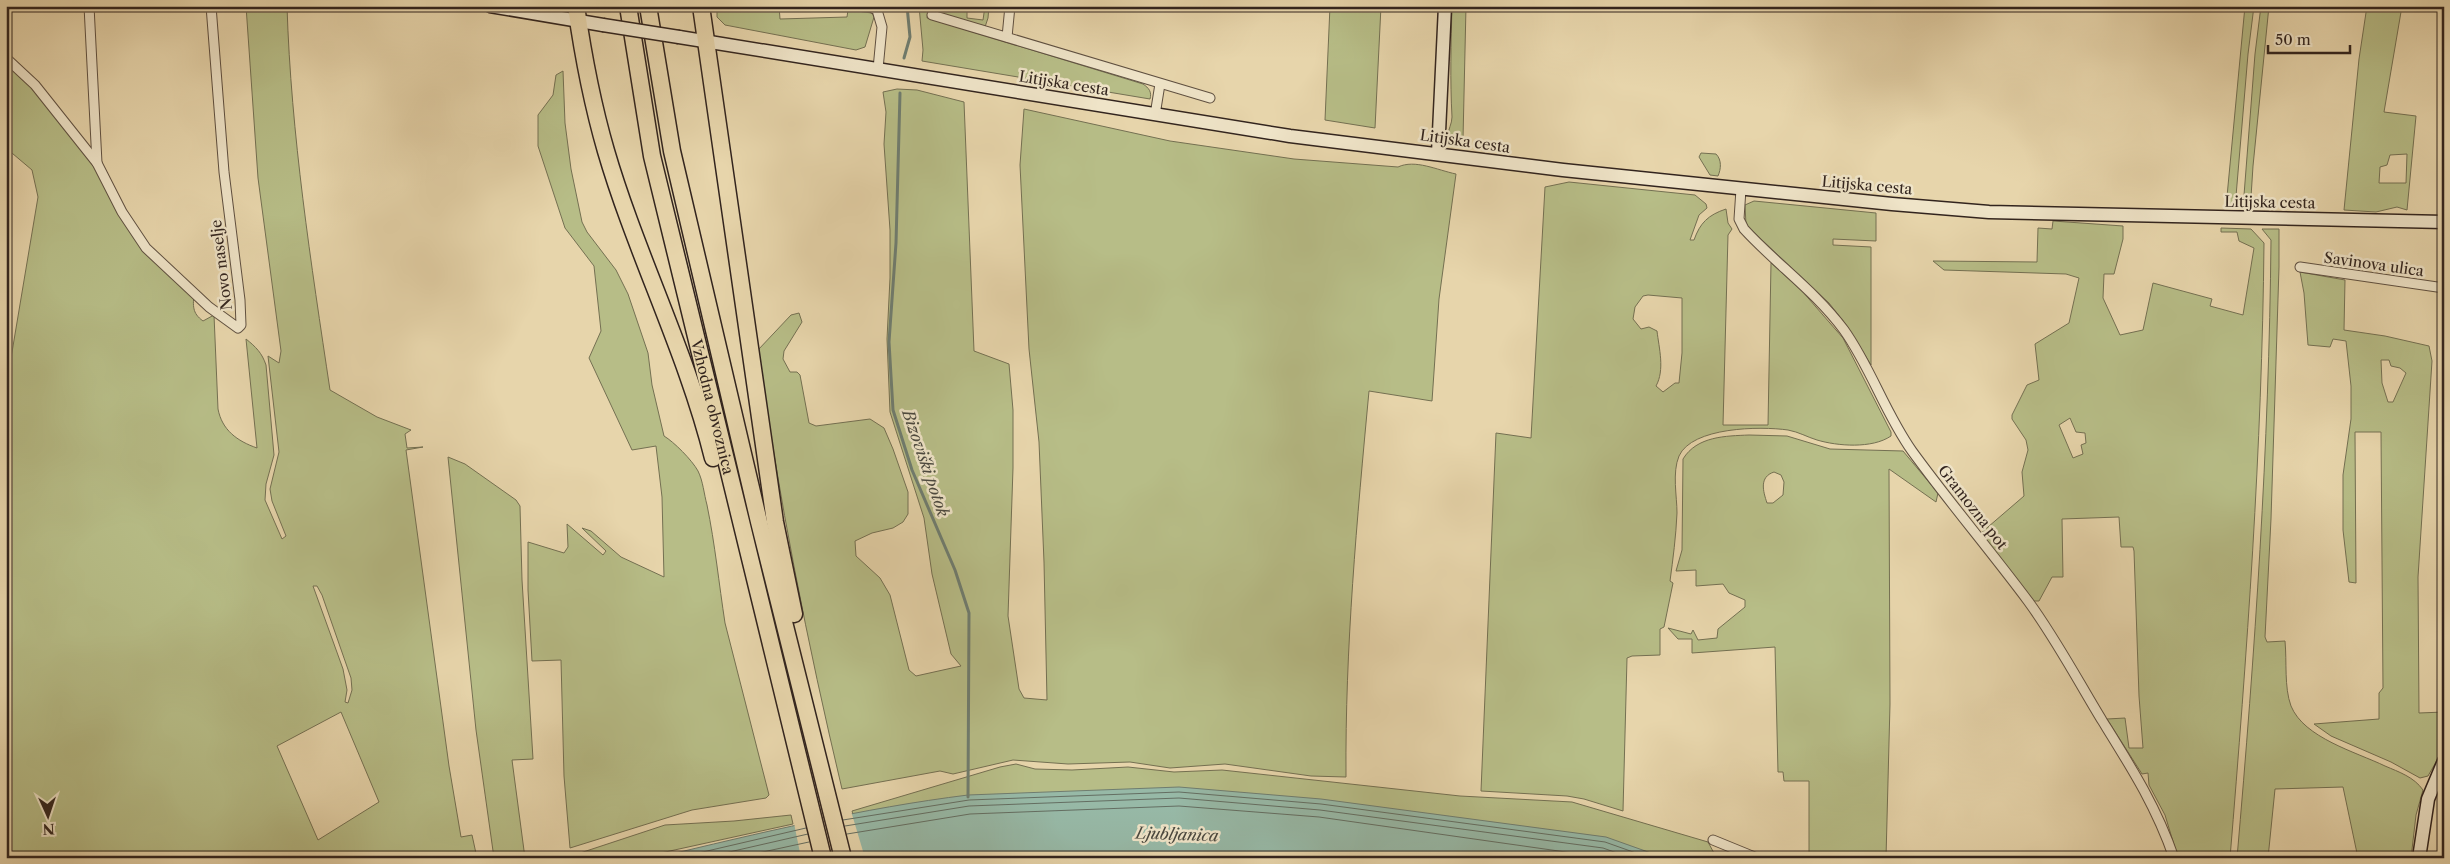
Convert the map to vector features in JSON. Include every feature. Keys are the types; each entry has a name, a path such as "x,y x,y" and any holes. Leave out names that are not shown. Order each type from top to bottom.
{"highway":[{"name":"Vzhodna obvoznica","path":"628,6 652,156 822,858"},
{"name":"Vzhodna obvoznica","path":"648,6 672,151 759,522 794,654 843,858"},
{"path":"701,6 775,522 795,619 794,654"},
{"path":"577,14 588,79 606,152 708,438 728,519 745,540"}],"main road":[{"name":"Litijska cesta","path":"490,6 577,14 603,25 1290,136 1525,166 1892,204 2005,213 2444,222"},
{"path":"1438,154 1445,6"},
{"path":"2419,858 2428,799 2444,761"}],"street":[{"name":"Novo naselje","path":"90,6 97,163"},
{"name":"Novo naselje","path":"6,58 35,85 97,163 122,212 146,248 209,307 237,328 240,327 240,300 224,172 211,6"},
{"path":"868,6 877,10 882,27 878,69"},
{"path":"1007,36 1010,6"},
{"path":"932,15 1210,98"},
{"path":"1155,115 1160,84"},
{"name":"Gramozna pot","path":"1741,189 1740,218 1744,229 1812,293 1844,330 1858,351 1890,414 1912,450 2028,600 2051,636 2148,793 2174,858"},
{"name":"Savinova ulica","path":"2300,267 2444,288"},
{"path":"1713,840 1757,858"}],"green space":[{"path":"246,6 287,6 297,151 330,390 377,417 411,430 405,434 407,448 423,447 406,450 449,766 461,837 472,835 477,858 6,858 6,388 38,197 32,170 6,148 6,61 23,75 95,166 138,244 194,293 194,309 199,318 203,321 214,315 218,409 220,416 232,434 243,442 257,448 246,339 263,357 266,365 274,455 266,484 265,500 282,539 286,536 272,501 270,489 279,452 268,356 279,363 281,351 258,178","holes":["313,586 317,586 322,595 351,678 352,690 348,703 345,702 347,690 343,669","341,712 379,802 318,840 277,746"]},
{"path":"717,6 779,6 780,19 847,17 848,10 872,13 874,17 865,47 856,50 725,25 717,17"},
{"path":"919,6 967,6 967,18 983,20 985,6 989,6 985,27 928,10 927,18 1143,84 1150,90 1150,99 922,61 923,50"},
{"path":"1330,6 1381,6 1375,128 1325,120"},
{"path":"1452,6 1466,6 1463,139 1448,136 1452,117"},
{"path":"2245,6 2254,6 2235,208 2226,207"},
{"path":"2261,6 2269,6 2253,166 2251,197 2253,208 2243,208 2255,54"},
{"path":"2367,6 2402,6 2384,112 2416,116 2407,210 2397,207 2376,212 2344,210 2359,59","holes":["2407,154 2406,183 2379,183 2380,167 2387,165 2390,155"]},
{"path":"563,71 565,123 571,169 582,222 587,232 616,270 628,294 648,353 652,385 664,436 673,442 687,457 698,471 701,479 712,534 725,623 769,795 766,798 692,810 570,848 564,776 561,660 532,661 528,590 528,542 564,553 568,547 567,524 603,555 606,551 582,528 591,531 621,557 664,577 662,497 656,446 632,450 589,358 601,331 594,266 565,228 538,146 538,115 553,95 556,75"},
{"path":"897,89 917,90 964,102 974,351 1009,364 1013,410 1013,468 1008,616 1019,689 1024,698 1047,700 1039,442 1029,349 1020,165 1024,109 1170,141 1294,159 1398,167 1412,164 1456,174 1439,299 1432,401 1369,391 1356,535 1347,680 1346,777 1311,776 1225,764 1170,768 1130,762 1068,764 1013,760 953,774 940,771 842,789 795,570 775,461 758,350 791,315 799,313 802,322 784,351 783,359 790,372 797,372 800,375 809,423 816,426 870,419 884,428 908,492 908,514 903,522 893,528 872,533 855,541 856,556 880,578 890,595 909,670 916,676 961,666 951,654 932,574 924,518 890,412 887,339 890,230 884,144 886,112 883,92"},
{"path":"1701,153 1716,154 1718,156 1720,170 1718,176 1710,175 1699,157"},
{"path":"1569,182 1695,195 1706,204 1707,208 1699,215 1690,240 1694,240 1706,220 1726,209 1728,223 1732,229 1728,235 1723,425 1768,425 1771,263 1802,291 1843,338 1891,432 1891,436 1874,443 1844,445 1817,440 1788,430 1745,429 1712,434 1686,446 1679,456 1676,470 1677,513 1670,581 1673,583 1664,627 1660,629 1660,655 1632,656 1627,658 1623,811 1584,799 1567,796 1481,791 1496,433 1531,438 1545,187","holes":["1648,295 1682,298 1682,353 1679,383 1675,383 1663,392 1656,386 1661,366 1657,331 1649,327 1641,329 1633,319 1635,307 1643,296"]},
{"path":"1754,201 1876,213 1876,241 1833,239 1833,245 1871,247 1871,365 1847,326 1829,303 1746,225 1745,205"},
{"path":"2053,221 2123,226 2123,239 2114,274 2104,274 2103,298 2120,335 2143,330 2153,283 2212,299 2210,306 2243,315 2254,248 2239,241 2237,232 2221,232 2221,228 2251,229 2264,243 2263,320 2253,551 2230,858 2178,858 2165,815 2149,785 2148,773 2142,774 2107,719 2125,718 2129,748 2143,748 2139,696 2134,551 2133,547 2121,547 2119,517 2062,519 2063,577 2052,577 2039,601 2034,601 1981,533 2024,496 2022,472 2028,450 2026,440 2012,419 2012,415 2027,385 2039,380 2035,344 2069,323 2079,278 2066,274 1944,270 1933,261 2037,262 2038,228 2052,229","holes":["2070,418 2076,432 2085,433 2086,443 2081,445 2083,454 2073,458 2059,425"]},
{"path":"2262,229 2279,229 2271,519 2265,637 2267,642 2285,641 2289,699 2298,717 2307,727 2332,743 2406,775 2423,790 2416,815 2411,858 2358,858 2343,787 2275,789 2268,858 2237,858 2250,704 2264,472 2271,240"},
{"path":"2300,272 2345,280 2344,330 2385,336 2429,346 2432,361 2418,577 2419,713 2444,712 2444,748 2428,776 2420,778 2391,762 2331,736 2314,724 2379,719 2379,693 2383,688 2381,432 2355,432 2356,583 2349,582 2343,530 2343,475 2351,419 2351,386 2346,341 2333,339 2330,347 2308,345 2304,293","holes":["2381,360 2389,360 2391,366 2400,368 2406,373 2393,402 2388,402 2382,383"]},
{"path":"1749,435 1787,436 1830,449 1903,451 1938,493 1936,502 1889,469 1890,704 1886,858 1809,858 1809,781 1784,781 1783,772 1778,772 1775,647 1692,653 1692,639 1678,639 1668,628 1691,634 1693,630 1698,640 1717,638 1718,629 1745,607 1745,600 1729,593 1723,584 1696,586 1696,570 1676,571 1682,550 1683,459 1689,451 1704,442 1722,437","holes":["1774,472 1781,475 1784,482 1783,495 1773,503 1767,503 1763,485 1764,481 1769,474"]},
{"path":"448,457 465,464 516,500 520,506 522,580 533,759 512,760 525,858 494,858 476,730"},
{"path":"1016,764 1035,769 1072,770 1128,767 1174,772 1222,770 1460,796 1572,802 1708,842 1715,855 1720,858 1659,858 853,815 852,811 1000,767"},
{"path":"791,815 793,824 638,858 565,858 665,825"}],"water":[{"name":"Ljubljanica","path":"1179,787 1321,799 1606,837 1665,858 655,858 850,814 929,800 968,795"}],"pier":[{"path":"851,811 865,858 801,858 794,823"}],"waterway":[{"path":"904,58 910,37 907,6"},
{"name":"Bizoviški potok","path":"900,93 896,243 889,342 893,410 912,470 955,570 969,613 968,797"}]}
